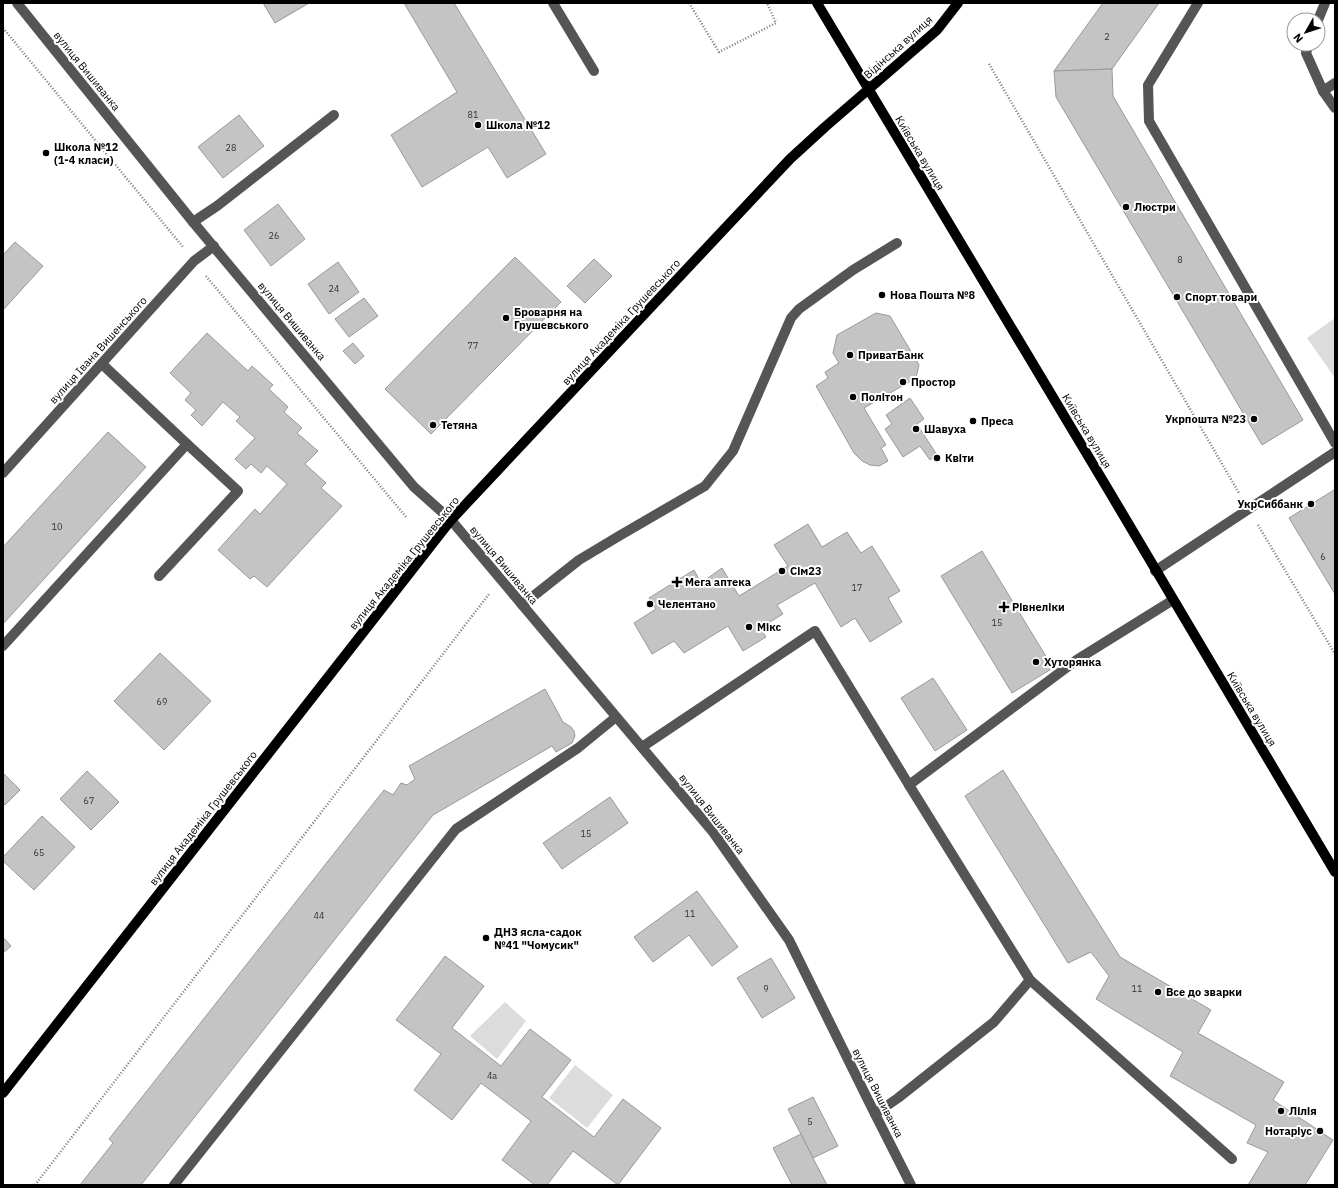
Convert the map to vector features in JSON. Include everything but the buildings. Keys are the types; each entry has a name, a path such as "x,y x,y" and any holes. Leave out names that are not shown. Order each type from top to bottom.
{"main road":[{"name":"Київська вулиця","path":"816,3 1109,491 1155,571 1335,872"},
{"name":"Відінська вулиця","path":"869,90 937,30 958,3"},
{"name":"вулиця Академіка Грушевського","path":"3,1092 452,520 790,159 869,90"}],"street":[{"name":"вулиця Вишиванка","path":"17,3 193,222 414,487 452,520 713,832 789,940 875,1114 912,1185"},
{"path":"553,3 594,71"},
{"path":"1198,3 1148,85 1148,122 1335,443"},
{"path":"1306,52 1323,91 1335,108"},
{"path":"1323,91 1335,82"},
{"path":"193,222 218,206 334,115"},
{"path":"522,605 579,560 705,486 733,451 791,318 799,309 853,270 897,243"},
{"name":"вулиця Івана Вишенського","path":"3,474 194,261 214,246"},
{"path":"102,364 238,491 160,576"},
{"path":"3,646 187,444"},
{"path":"1155,571 1335,452"},
{"path":"909,785 1078,659 1173,600"},
{"path":"642,747 816,631 909,785 1030,980 1232,1159"},
{"path":"174,1185 456,829 578,748 616,717"},
{"path":"875,1114 898,1098 994,1022 1030,980"}],"path":[{"path":"689,3 719,52 776,23 767,3"},
{"path":"989,64 1248,509 1335,654"},
{"path":"35,1185 500,579"}],"shaded area":[{"path":"1335,318 1335,378 1307,338"},
{"path":"505,1002 526,1021 497,1059 470,1036"},
{"path":"575,1065 613,1095 587,1128 549,1098"}],"place":[{"name":"Школа №12","path":"478,125"},
{"name":"Школа №12 (1-4 класи)","path":"46,153"},
{"name":"Люстри","path":"1126,207"},
{"name":"Нова Пошта №8","path":"882,295"},
{"name":"Спорт товари","path":"1177,297"},
{"name":"Броварня на Грушевського","path":"506,318"},
{"name":"ПриватБанк","path":"850,355"},
{"name":"Простор","path":"903,382"},
{"name":"Політон","path":"853,397"},
{"name":"Укрпошта №23","path":"1254,419"},
{"name":"Преса","path":"973,421"},
{"name":"Тетяна","path":"433,425"},
{"name":"Шавуха","path":"916,429"},
{"name":"Квіти","path":"937,458"},
{"name":"УкрСиббанк","path":"1311,504"},
{"name":"Сім23","path":"782,571"},
{"name":"Мега аптека","path":"677,582"},
{"name":"Челентано","path":"650,604"},
{"name":"Рівнеліки","path":"1004,607"},
{"name":"Мікс","path":"749,627"},
{"name":"Хуторянка","path":"1036,662"},
{"name":"ДНЗ ясла-садок №41 \"Чомусик\"","path":"486,938"},
{"name":"Все до зварки","path":"1158,992"},
{"name":"Лілія","path":"1281,1111"},
{"name":"Нотаріус","path":"1320,1131"}]}
